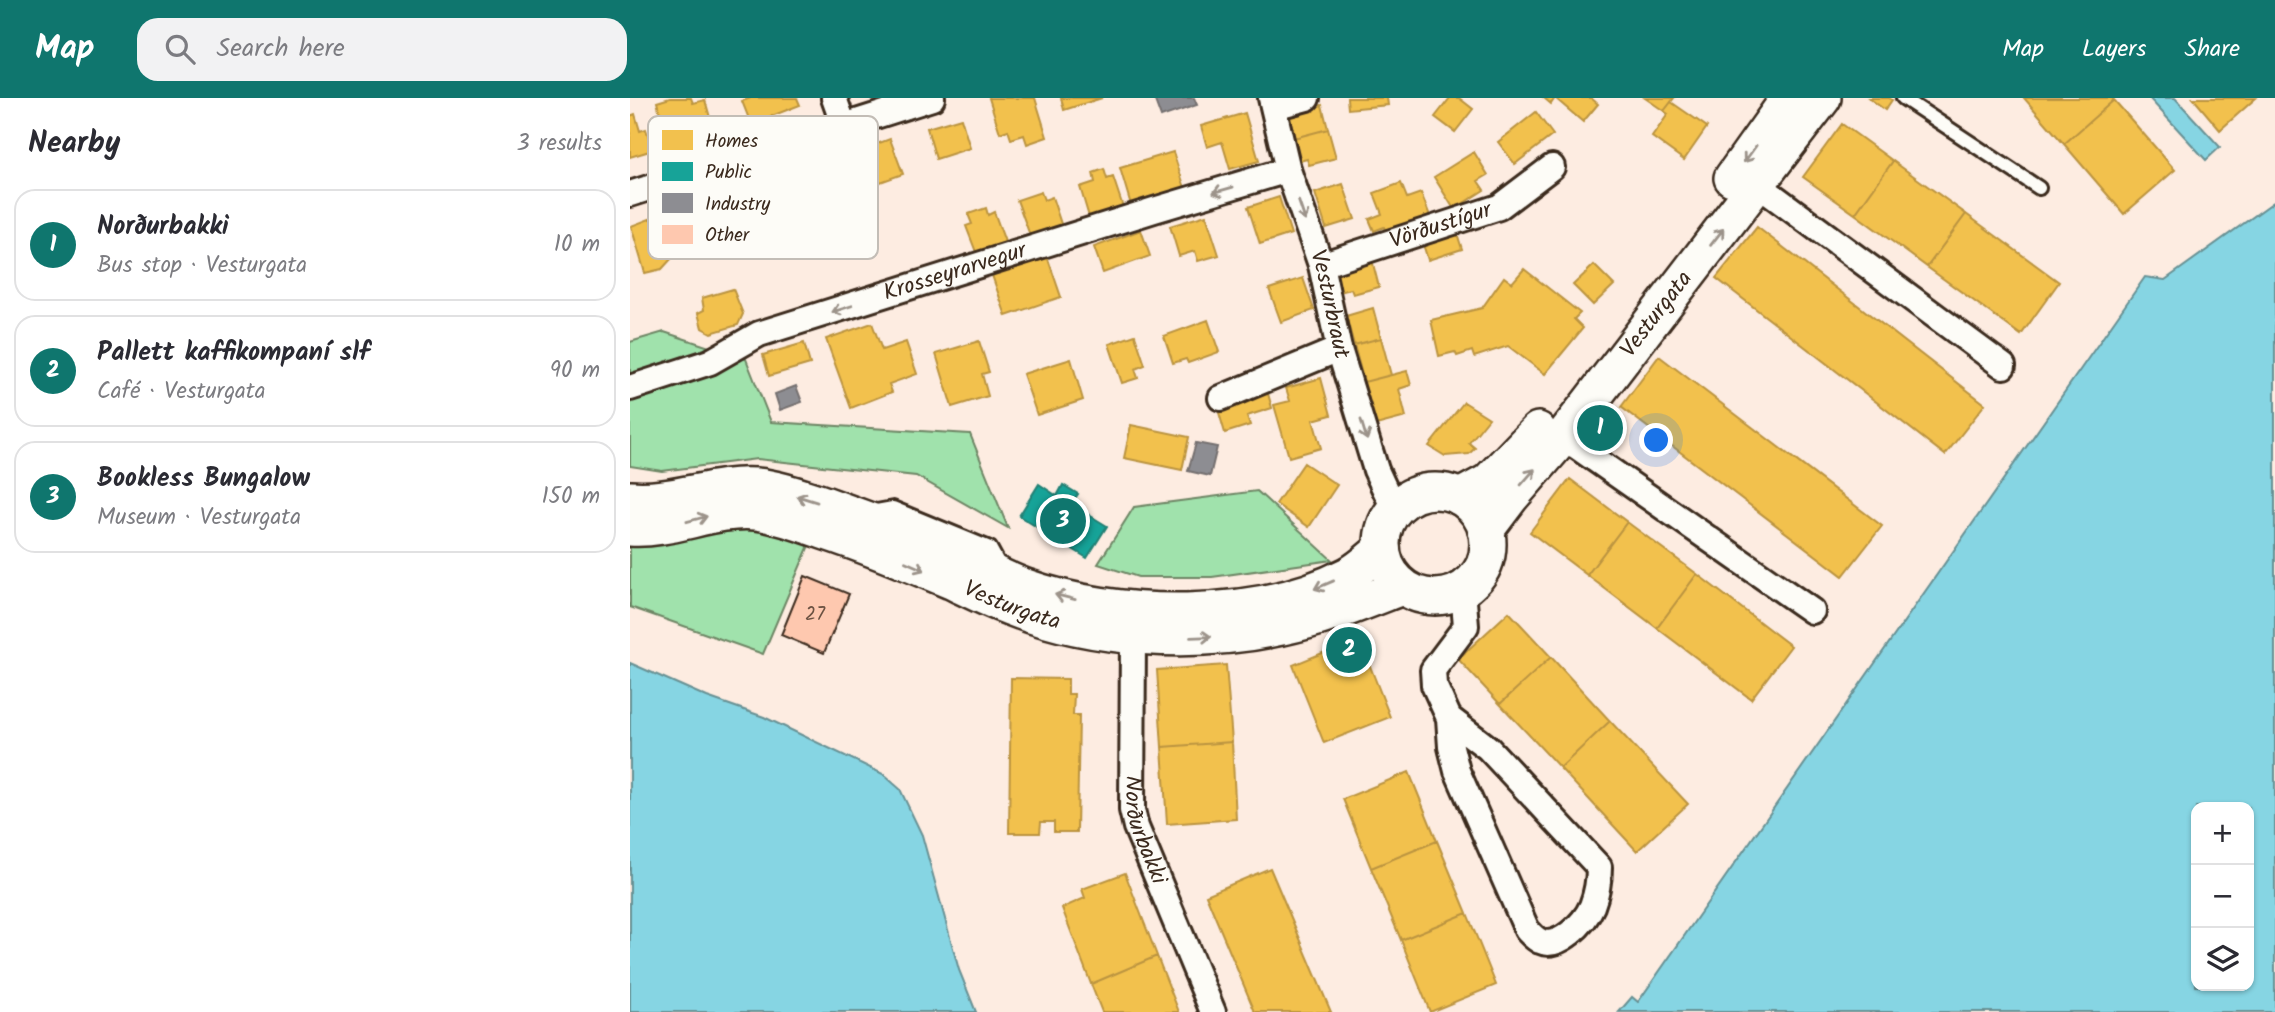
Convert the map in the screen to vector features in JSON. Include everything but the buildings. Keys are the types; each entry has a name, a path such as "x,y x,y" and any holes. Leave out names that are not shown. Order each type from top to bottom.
{"main road":[{"name":"Vesturgata","path":"1460,497 1488,482 1526,445 1737,171 1788,98"},
{"name":"Vesturgata","path":"1486,530 1563,437 1823,98"},
{"name":"Vesturgata","path":"630,499 667,499 709,490 755,486 803,497 856,515 1036,589 1105,604 1155,610 1209,610 1265,603 1308,592 1350,574 1381,549"},
{"path":"1443,491 1460,497 1477,511 1486,530 1488,545 1484,564 1472,582 1448,596 1416,594 1402,587 1388,570 1381,549 1384,528 1394,509 1408,498 1425,492 1443,491"},
{"name":"Vesturgata","path":"630,528 669,527 711,516 755,512 798,523 862,545 1010,608 1068,624 1133,636 1210,637 1270,629 1316,618 1402,587"}],"street":[{"path":"834,98 840,116"},
{"path":"875,116 932,98"},
{"path":"1273,103 1307,98"},
{"name":"Vesturbraut","path":"1273,103 1288,170 1321,265 1339,349 1376,470 1394,509"},
{"name":"Vörðustígur","path":"1321,265 1499,207 1552,167"},
{"name":"Krosseyrarvegur","path":"630,388 710,362 759,334 1288,170"},
{"path":"1757,184 2003,366"},
{"path":"630,194 648,188"},
{"path":"1221,398 1339,349"},
{"path":"1563,437 1812,611"},
{"path":"1449,719 1488,748 1598,867 1600,881 1590,910 1566,936 1555,943 1539,941 1527,930 1457,771 1451,747 1449,719 1434,685 1433,670 1466,626 1463,589"},
{"name":"Norðurbakki","path":"1133,636 1132,810 1136,827 1213,1012"}],"lane":[{"path":"1903,98 2039,188"}],"green space":[{"path":"664,332 746,359 771,422 970,434 1008,528 916,476 757,459 662,471 630,466 630,342"},
{"path":"1257,491 1332,560 1212,577 1138,577 1098,564 1134,507"},
{"path":"771,525 813,536 763,654 630,607 630,535"}],"water":[{"path":"2149,98 2175,98 2220,147 2206,160"},
{"path":"2275,201 2275,1012 1619,1012 1632,997 1638,1002 2145,277 2165,280"},
{"path":"630,663 707,697 764,717 883,774 900,789 922,835 959,970 976,1012 630,1012"}],"place":[{"name":"Norðurbakki","path":"1600,428"},
{"name":"Bookless Bungalow","path":"1063,521"},
{"name":"Pallett kaffikompaní slf","path":"1349,650"}]}
